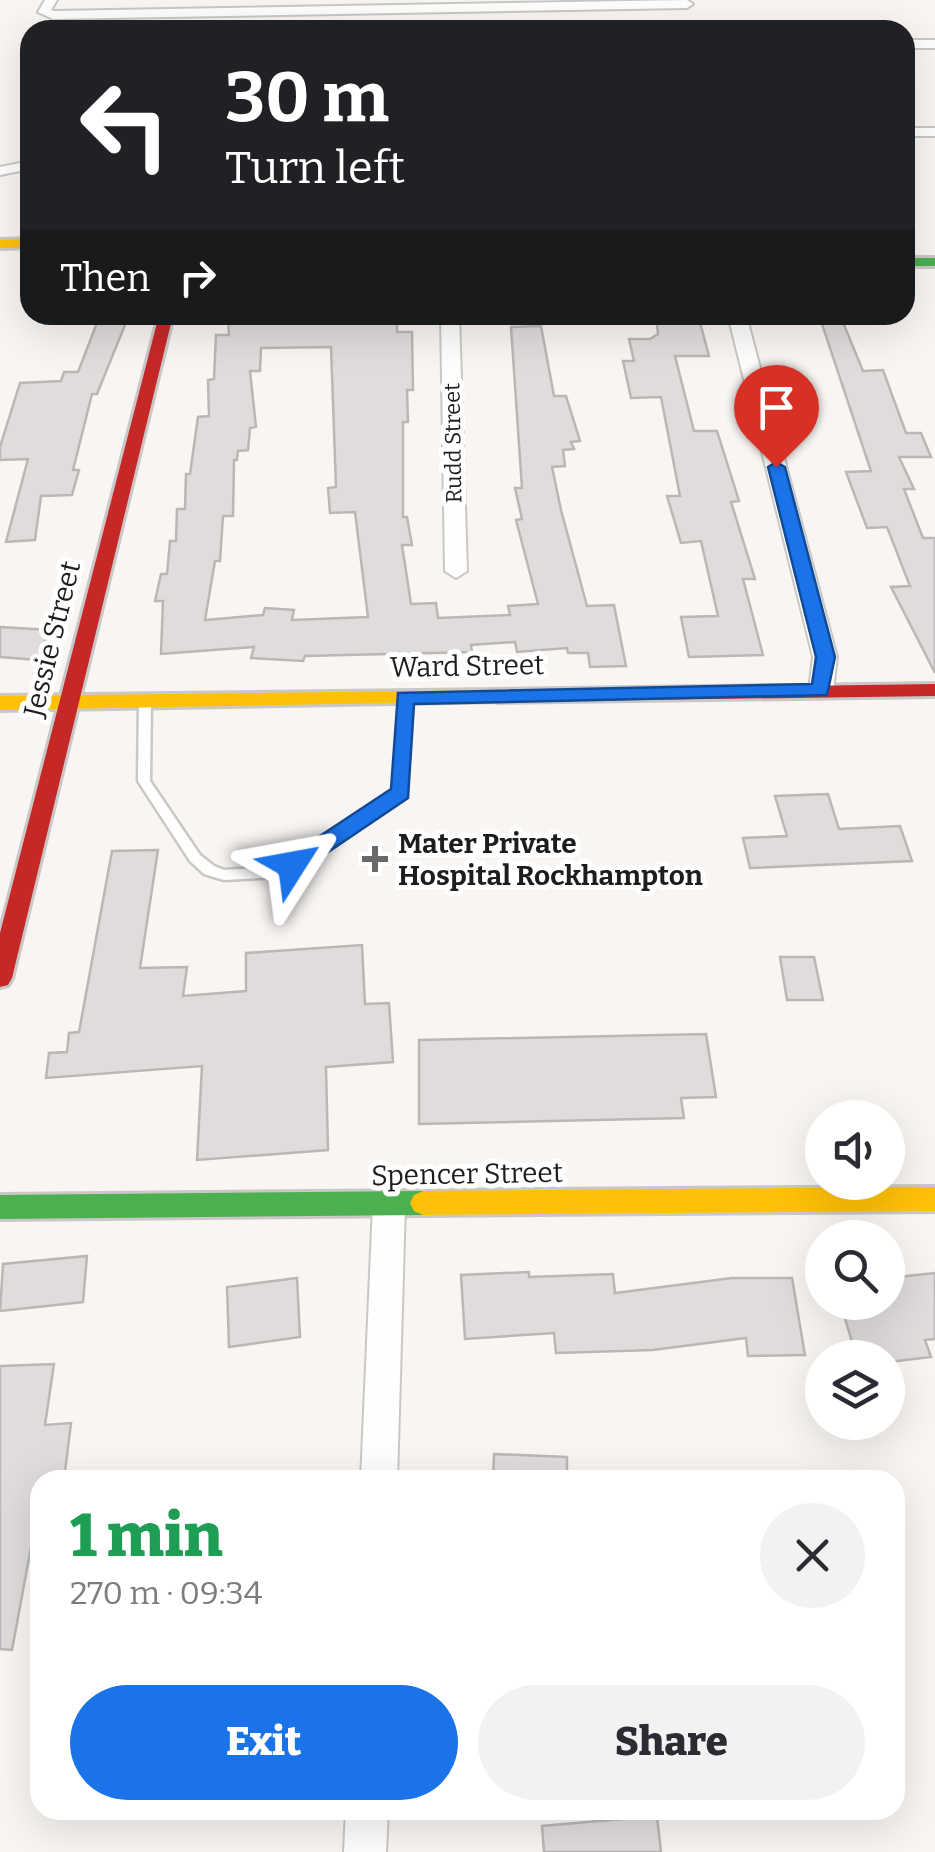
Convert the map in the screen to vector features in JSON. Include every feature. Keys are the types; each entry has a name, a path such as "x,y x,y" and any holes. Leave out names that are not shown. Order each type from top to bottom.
{"street":[{"path":"48,6 290,13 358,7 688,7"},
{"path":"288,20 290,13"},
{"name":"Jessie Street","path":"0,978 163,325"},
{"name":"Rudd Street","path":"450,325 456,571"},
{"path":"741,325 826,657 820,690"},
{"name":"Ward Street","path":"0,703 935,690"},
{"name":"Spencer Street","path":"0,1208 935,1199"},
{"path":"379,1470 389,1205"},
{"path":"365,1852 367,1820"}],"lane":[{"path":"144,702 144,781 195,858 209,870 242,875 276,872 292,865 401,792 405,697"}],"building":[{"path":"96,325 125,325 97,394 92,394 73,470 79,470 72,495 41,496 35,540 6,542 28,459 0,460 0,447 20,383 61,381 64,372 78,372"},
{"path":"228,325 397,325 397,332 412,332 413,390 407,390 408,422 403,422 403,517 407,517 412,545 402,545 411,604 436,603 438,618 510,615 508,606 538,604 516,520 522,519 515,488 522,488 511,327 541,326 554,396 566,396 580,441 571,442 574,449 563,450 565,466 552,467 561,510 587,606 614,605 626,666 590,667 588,653 568,653 567,648 517,652 515,642 471,645 472,652 305,656 303,661 251,658 254,647 161,654 163,601 155,601 161,574 167,574 170,541 176,541 177,509 185,509 186,474 190,474 198,417 209,416 208,380 214,379 216,335 229,335","holes":["331,347 336,487 328,488 330,513 355,512 368,617 292,620 294,610 265,608 263,615 205,620 215,561 220,561 223,516 233,516 234,460 238,451 248,450 250,428 256,427 250,371 260,371 261,348"]},
{"path":"657,325 701,325 709,356 675,356 694,431 717,431 739,501 731,502 755,579 743,579 763,655 689,657 681,617 718,616 701,541 681,543 667,496 680,496 661,397 631,398 623,361 634,361 629,339 650,339 658,334"},
{"path":"822,325 844,325 863,371 883,370 906,433 921,433 931,457 899,457 914,489 904,489 923,538 935,538 935,673 891,587 910,586 887,527 867,528 846,472 871,471"},
{"path":"0,627 50,630 36,660 0,657"},
{"path":"828,794 839,829 900,826 912,861 750,868 743,838 787,836 775,796"},
{"path":"158,850 140,968 187,967 183,996 246,991 246,953 362,945 365,1004 389,1003 393,1062 326,1067 328,1150 197,1160 202,1066 46,1078 49,1053 67,1052 69,1033 79,1032 112,851"},
{"path":"780,957 814,957 823,1000 787,1000"},
{"path":"706,1034 716,1097 681,1098 684,1118 419,1124 419,1040"},
{"path":"87,1256 83,1302 0,1311 3,1264"},
{"path":"935,1273 935,1339 925,1340 931,1357 905,1360 905,1340 852,1340 845,1320 905,1320 905,1276"},
{"path":"613,1274 615,1293 732,1278 792,1278 805,1355 748,1356 746,1338 653,1350 556,1353 554,1333 465,1339 461,1275"},
{"path":"297,1278 300,1337 229,1347 227,1287"},
{"path":"54,1364 45,1425 71,1423 65,1470 30,1470 30,1553 12,1650 0,1649 0,1366"},
{"path":"494,1454 567,1457 567,1470 493,1470"},
{"path":"657,1820 661,1852 544,1852 542,1826"}],"traffic: fast":[{"path":"915,262 935,262"},
{"path":"0,1207 423,1203"}],"traffic: slow":[{"path":"0,244 20,243"},
{"path":"0,703 498,696"},
{"path":"423,1203 935,1199"}],"traffic: jam":[{"path":"0,978 163,325"},
{"path":"498,696 935,690"}],"place":[{"name":"Mater Private Hospital Rockhampton","path":"375,859"}],"route":[{"path":"292,865 401,792 405,697 820,690 826,657 776,467"}]}
